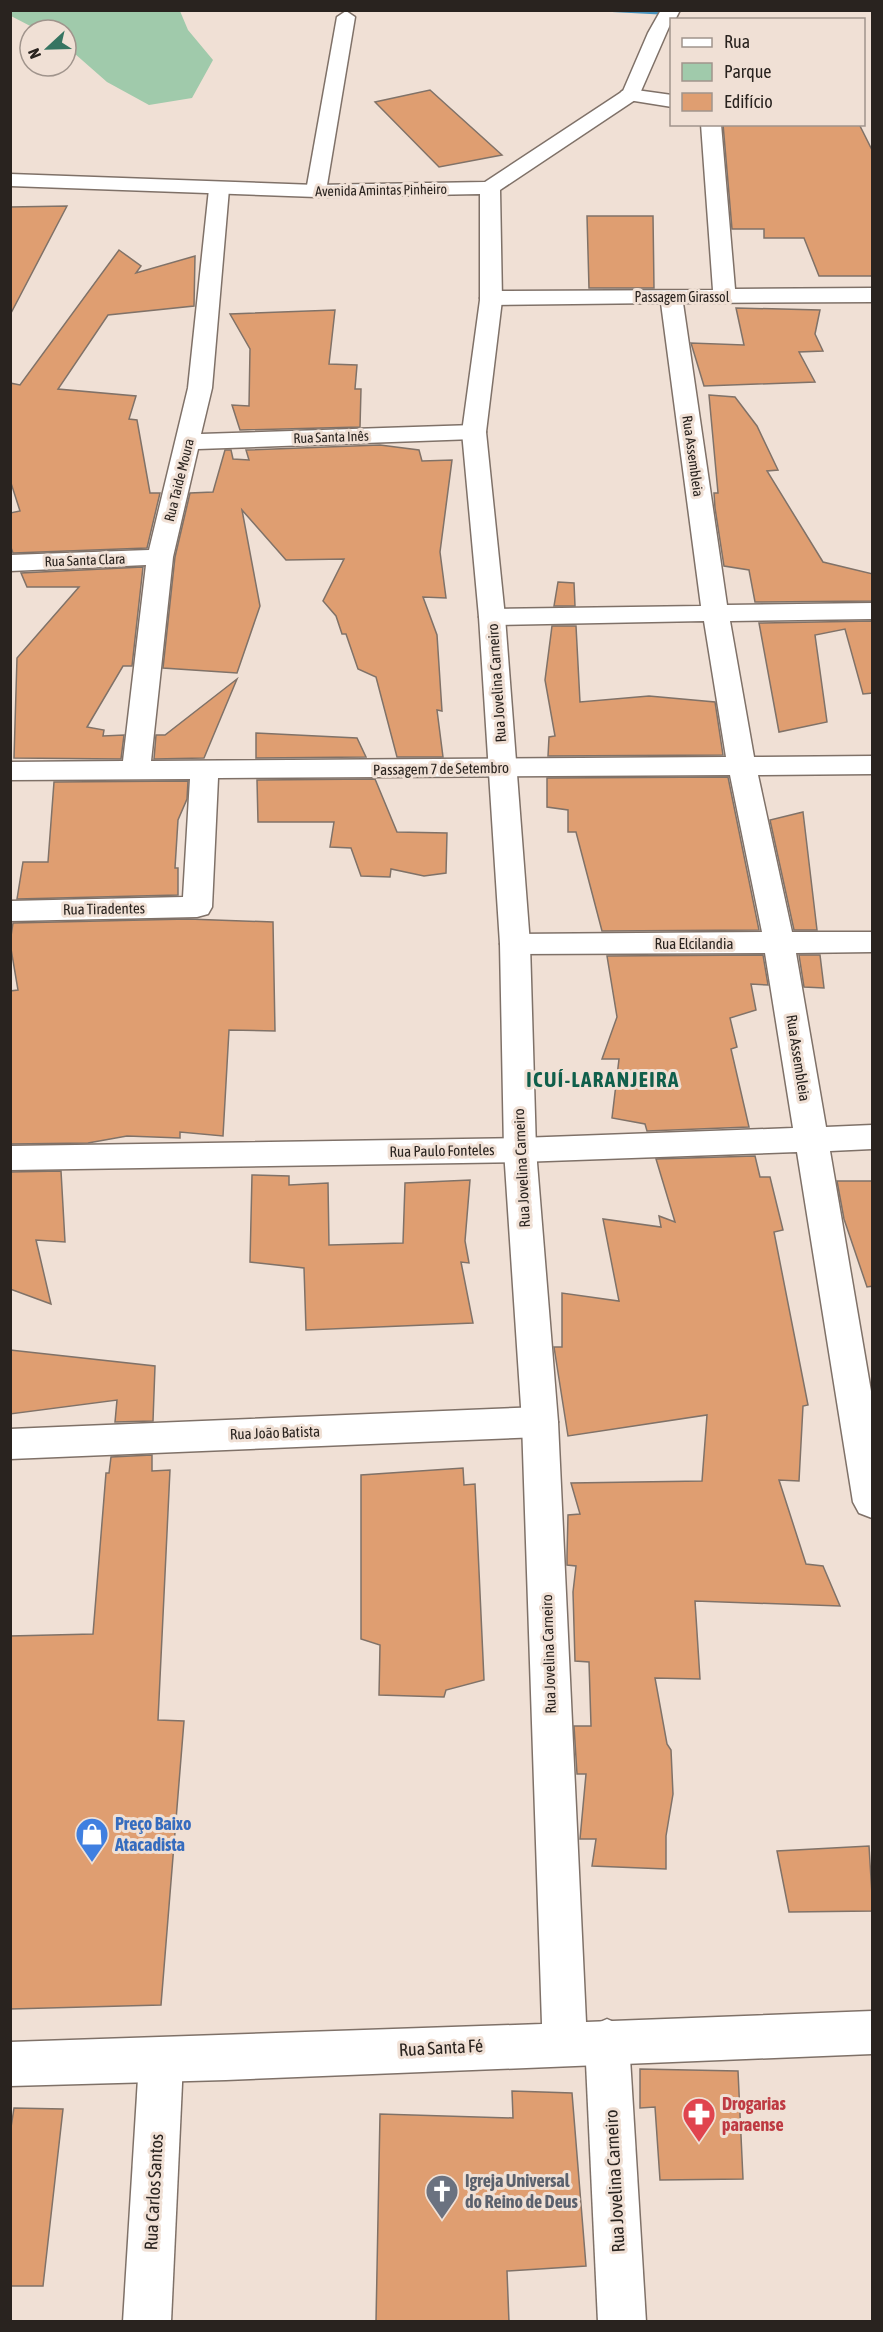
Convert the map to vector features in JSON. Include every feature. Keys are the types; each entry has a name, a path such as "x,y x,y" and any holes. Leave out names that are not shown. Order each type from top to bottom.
{"street":[{"path":"490,188 629,96 657,33 671,10"},
{"path":"316,191 346,17"},
{"path":"629,96 670,101"},
{"path":"711,126 725,297"},
{"name":"Avenida Amintas Pinheiro","path":"10,180 316,191 490,188"},
{"name":"Rua Jovelina Carneiro","path":"490,188 491,298 474,432 492,617 515,944 520,1150 586,2042 622,2322"},
{"name":"Rua Taide Moura","path":"136,770 159,557 189,442 200,388 219,189"},
{"name":"Passagem Girassol","path":"491,298 873,295"},
{"name":"Rua Assembleia","path":"671,297 716,615 742,767 779,944 873,1502"},
{"name":"Rua Santa Inês","path":"189,442 474,432"},
{"name":"Rua Santa Clara","path":"10,563 159,557"},
{"path":"492,617 873,611"},
{"name":"Passagem 7 de Setembro","path":"10,771 204,772 873,765"},
{"name":"Rua Tiradentes","path":"10,911 197,907 204,772"},
{"name":"Rua Elcilandia","path":"515,944 873,942"},
{"name":"Rua Paulo Fonteles","path":"10,1158 520,1150 873,1137"},
{"name":"Rua João Batista","path":"10,1444 540,1422"},
{"name":"Rua Santa Fé","path":"10,2064 161,2062 586,2042 873,2033"},
{"name":"Rua Carlos Santos","path":"147,2322 161,2062"}],"green space":[{"path":"10,11 180,11 188,30 213,60 192,98 149,105 107,82 78,57 78,18 18,20 11,16"}],"building":[{"path":"430,90 502,155 439,167 375,102"},
{"path":"723,126 860,126 873,152 873,276 819,276 804,238 764,238 764,229 732,229"},
{"path":"67,206 10,315 10,207"},
{"path":"587,216 653,216 654,288 589,288"},
{"path":"119,250 141,266 136,273 195,256 194,306 108,315 58,389 136,396 129,419 137,420 150,493 160,493 147,548 13,553 10,545 10,513 20,511 10,480 10,383 20,385"},
{"path":"736,308 820,310 815,334 823,351 799,352 815,382 704,386 691,343 744,345"},
{"path":"335,310 329,364 357,365 355,389 361,389 360,427 240,430 232,405 249,406 250,349 230,314"},
{"path":"709,395 735,397 757,426 778,470 767,471 823,562 873,574 873,601 755,602 749,570 724,566 715,508 714,493 718,493"},
{"path":"380,445 419,450 422,461 452,460 440,552 446,598 423,597 437,635 442,711 437,710 443,757 397,757 376,677 358,669 346,634 342,634 336,616 323,601 344,559 286,560 242,510 260,606 237,673 163,668 175,557 190,493 213,492 225,450 231,450 233,459 249,460 246,450"},
{"path":"143,567 132,666 123,666 87,727 104,730 103,736 124,735 121,759 14,758 17,658 79,587 27,587 21,573"},
{"path":"558,582 574,583 575,606 554,606"},
{"path":"873,621 873,693 863,694 845,629 815,635 827,722 779,732 759,623"},
{"path":"552,626 576,626 580,702 649,696 715,702 723,755 548,756 549,737 555,736 545,680"},
{"path":"237,679 204,758 154,759 156,735 165,735"},
{"path":"256,733 357,738 366,757 256,758"},
{"path":"728,777 759,930 602,931 576,832 568,832 568,810 547,807 547,778"},
{"path":"375,779 397,832 447,833 446,873 424,876 391,869 390,877 361,876 351,848 330,847 334,822 258,822 257,780"},
{"path":"188,781 187,799 178,820 175,868 178,868 178,895 17,899 23,862 48,862 54,782"},
{"path":"803,812 817,930 794,930 770,820"},
{"path":"188,919 273,922 275,1031 229,1030 223,1136 180,1132 180,1138 127,1136 88,1143 10,1144 10,991 18,990 10,943 13,923"},
{"path":"763,955 768,985 751,984 756,1010 730,1018 737,1047 731,1049 749,1127 647,1131 645,1124 612,1118 619,1059 602,1059 617,1017 607,956"},
{"path":"799,955 820,955 824,988 804,987"},
{"path":"755,1156 760,1177 770,1177 783,1230 774,1232 808,1405 803,1406 799,1481 779,1480 806,1564 823,1566 840,1606 695,1601 700,1679 655,1678 667,1744 671,1750 673,1794 666,1836 666,1869 592,1866 596,1839 580,1839 586,1774 577,1774 574,1726 591,1726 589,1662 575,1661 573,1592 576,1566 567,1565 568,1515 580,1514 571,1483 702,1481 707,1415 568,1436 554,1347 562,1347 562,1293 619,1301 603,1219 661,1227 659,1216 675,1222 656,1159"},
{"path":"61,1171 65,1242 36,1240 51,1304 10,1289 10,1172"},
{"path":"252,1175 289,1176 289,1185 328,1183 329,1245 403,1243 405,1183 470,1180 465,1241 469,1263 461,1262 473,1323 306,1330 304,1268 250,1262"},
{"path":"837,1181 873,1181 873,1286 867,1287 844,1219"},
{"path":"10,1350 155,1366 153,1421 115,1422 117,1400 10,1414"},
{"name":"Preço Baixo Atacadista","path":"152,1455 152,1471 170,1470 158,1720 184,1721 161,2005 10,2009 10,1636 93,1634 106,1473 109,1473 111,1457"},
{"path":"463,1468 464,1485 475,1484 484,1680 446,1690 444,1697 379,1695 380,1645 361,1639 361,1475"},
{"path":"869,1846 873,1911 789,1912 777,1851"},
{"name":"Drogarias paraense","path":"640,2069 738,2071 743,2179 660,2180 655,2107 640,2108"},
{"name":"Igreja Universal do Reino de Deus","path":"512,2091 572,2093 586,2266 507,2271 509,2322 376,2322 380,2114 513,2118"},
{"path":"14,2108 63,2109 43,2286 10,2286 10,2134"}],"waterway":[{"path":"577,10 669,13"}],"place":[{"name":"Preço Baixo Atacadista","path":"92,1863"},
{"name":"Drogarias paraense","path":"699,2143"},
{"name":"Igreja Universal do Reino de Deus","path":"442,2220"}],"district":[{"name":"ICUÍ-LARANJEIRA","path":"603,1080"}]}
